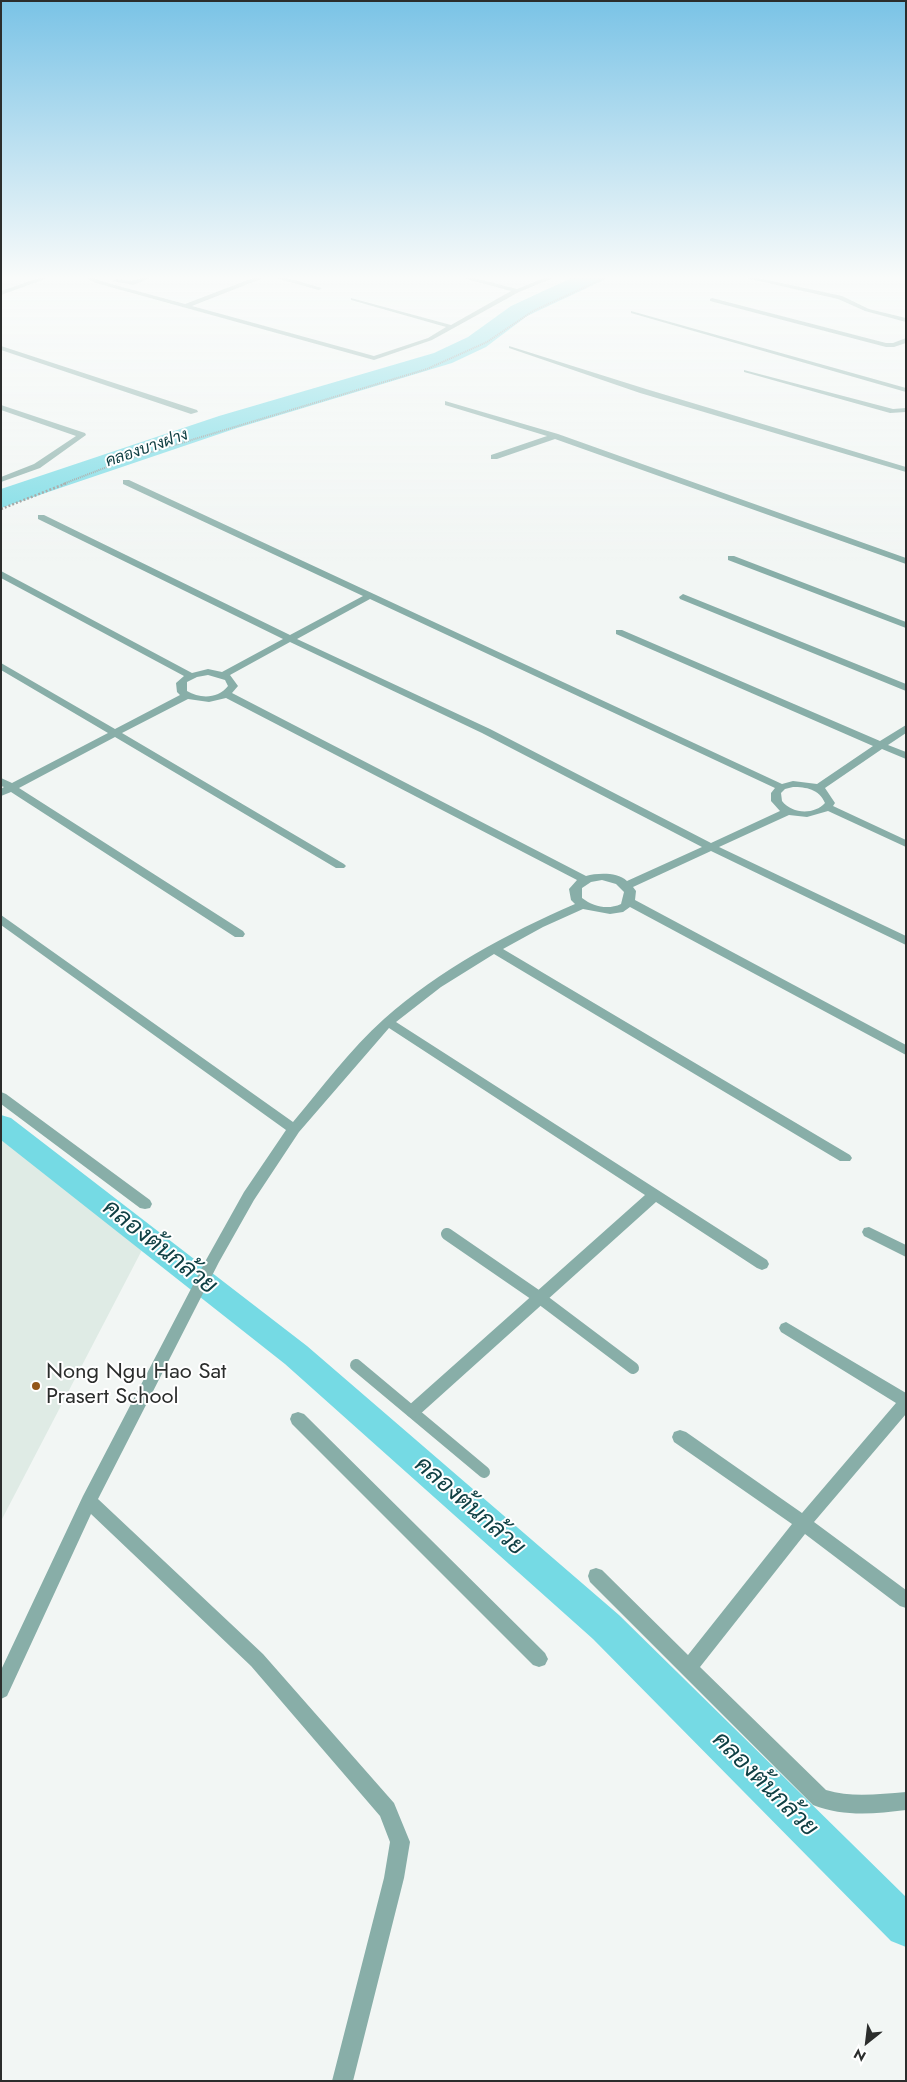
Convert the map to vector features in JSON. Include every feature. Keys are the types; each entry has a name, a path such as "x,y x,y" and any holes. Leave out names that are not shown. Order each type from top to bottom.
{"street":[{"path":"74,372 194,412"},
{"path":"586,372 906,470"},
{"path":"750,372 893,411 906,410"},
{"path":"844,372 906,390"},
{"path":"448,403 555,436 906,561"},
{"path":"1,407 82,435 38,466 1,480"},
{"path":"494,456 555,436"},
{"path":"126,482 781,787 802,784 818,788 829,797 830,803 815,814 797,814 781,807 775,797 781,787"},
{"path":"41,517 290,639 486,731 711,847 906,941"},
{"path":"731,558 906,625"},
{"path":"1,574 191,676"},
{"path":"223,674 371,595"},
{"path":"683,597 906,688"},
{"path":"619,632 906,756"},
{"path":"1,666 340,866"},
{"path":"208,672 223,674 229,678 233,686 226,694 219,698 201,700 186,696 182,692 181,683 191,676 208,672"},
{"path":"226,694 585,880"},
{"path":"1,793 186,696"},
{"path":"818,788 906,728"},
{"path":"1,781 239,934"},
{"path":"827,807 906,844"},
{"path":"626,886 788,811"},
{"path":"602,877 620,881 630,891 629,902 608,912 590,909 577,900 575,889 585,880 602,877"},
{"path":"629,902 906,1051"},
{"path":"1,1690 89,1501 222,1244 249,1196 294,1129 388,1022 437,984 494,949 539,924 582,905"},
{"path":"1,919 294,1129"},
{"path":"494,949 845,1158"},
{"path":"388,1022 762,1264"},
{"path":"1,1097 145,1204"},
{"path":"413,1411 656,1194"},
{"path":"869,1232 906,1252"},
{"path":"688,1668 803,1523 906,1402 786,1328"},
{"path":"298,1419 539,1659"},
{"path":"680,1437 803,1523 906,1600"},
{"path":"89,1501 257,1660 387,1810 400,1842 394,1878 342,2081"},
{"path":"596,1576 820,1798 853,1806 906,1801"}],"lane":[{"path":"447,1234 540,1298 633,1368"},
{"path":"356,1365 484,1472"}],"path":[{"path":"1,509 125,460 417,372"}],"shaded area":[{"name":"Nong Ngu Hao Sat Prasert School","path":"1,1130 142,1250 1,1521"}],"waterway":[{"name":"คลองบางฝาง","path":"1,499 228,422 397,372"},
{"name":"คลองต้นกล้วย","path":"1,1125 296,1355 606,1627 906,1926"}],"place":[{"name":"Nong Ngu Hao Sat Prasert School","path":"36,1386"}]}
